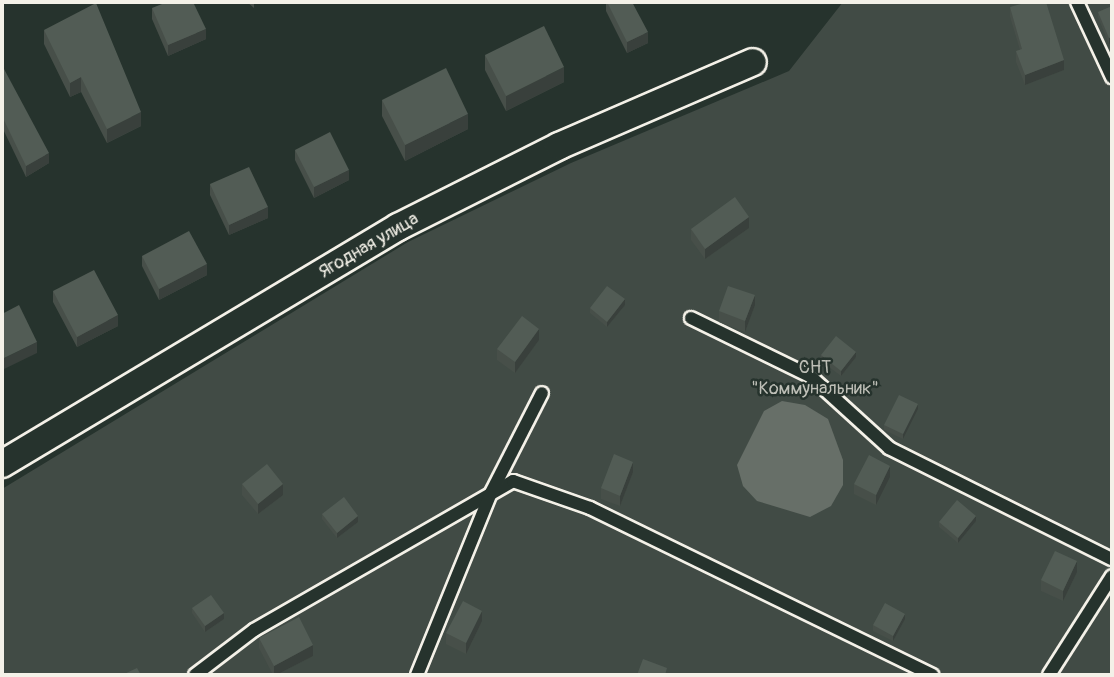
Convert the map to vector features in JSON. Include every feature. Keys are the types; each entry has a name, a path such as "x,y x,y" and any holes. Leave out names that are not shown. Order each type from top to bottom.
{"street":[{"name":"Ягодная улица","path":"2,464 398,227 559,146 754,62"}],"lane":[{"path":"1080,2 1112,77"},
{"path":"691,318 810,376 889,448 1112,559"},
{"path":"418,675 491,493 542,393"},
{"path":"195,675 254,630 513,481 534,485 932,675"},
{"path":"1049,675 1112,576"}],"green space":[{"name":"СНТ \"Коммунальник\"","path":"843,2 1112,2 1112,675 2,675 2,489 408,242 571,163 789,71"}],"shaded area":[{"path":"782,401 805,405 828,419 843,460 843,485 831,506 810,517 757,501 743,486 737,465 764,411"}],"building":[{"path":"167,2 193,2 206,29 168,45 152,8"},
{"path":"607,2 632,2 648,32 627,42"},
{"path":"1028,2 1046,2 1064,60 1025,75 1016,51 1022,49 1010,7"},
{"path":"96,3 141,112 107,129 81,77 70,83 44,30"},
{"path":"1112,6 1112,37 1109,38 1098,12"},
{"path":"544,26 564,67 506,96 485,55"},
{"path":"446,68 468,114 405,145 382,100"},
{"path":"4,69 49,153 26,166 2,116"},
{"path":"330,132 349,170 314,187 295,150"},
{"path":"249,167 268,207 229,225 210,184"},
{"path":"735,197 749,217 705,249 691,229"},
{"path":"189,231 207,264 159,289 142,256"},
{"path":"94,270 118,315 77,337 53,291"},
{"path":"607,286 625,299 607,322 590,308"},
{"path":"728,286 755,295 745,321 719,311"},
{"path":"19,305 37,342 2,359 2,314"},
{"path":"522,316 539,329 515,362 497,349"},
{"path":"836,336 856,352 841,371 821,355"},
{"path":"899,395 918,404 903,434 884,425"},
{"path":"614,454 633,462 620,496 601,488"},
{"path":"869,455 890,466 876,495 854,484"},
{"path":"267,464 283,484 258,504 242,484"},
{"path":"344,497 358,516 337,533 322,514"},
{"path":"957,500 976,516 958,538 939,522"},
{"path":"1055,551 1077,561 1063,591 1041,580"},
{"path":"211,595 224,613 205,626 192,608"},
{"path":"463,601 482,611 466,643 446,633"},
{"path":"885,603 905,614 893,636 873,625"},
{"path":"299,617 313,645 274,666 259,638"},
{"path":"643,659 667,668 665,675 637,675"},
{"path":"137,668 141,675 122,675"}]}
